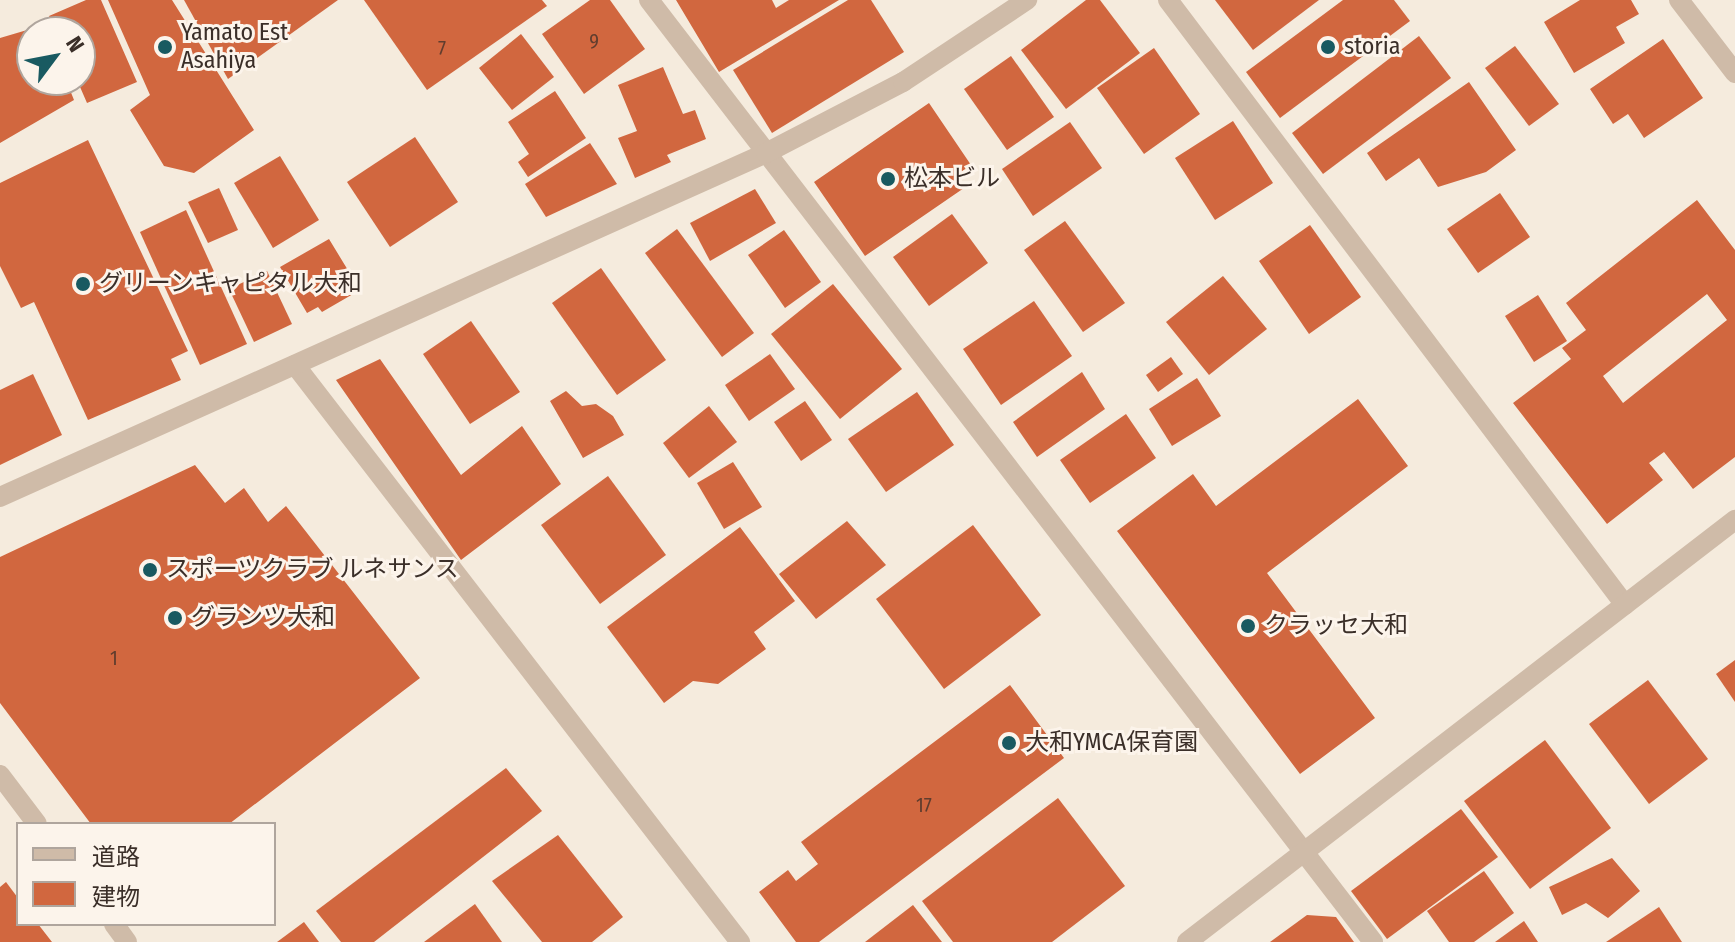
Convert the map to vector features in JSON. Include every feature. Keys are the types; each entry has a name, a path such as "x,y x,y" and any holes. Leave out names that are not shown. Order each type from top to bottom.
{"street":[{"path":"649,0 1373,942"},
{"path":"0,497 766,153 903,82 1027,0"},
{"path":"1168,0 1625,605"},
{"path":"1679,0 1735,73"},
{"path":"295,365 740,942"},
{"path":"1187,942 1735,520"},
{"path":"0,775 35,822"}],"building":[{"path":"86,0 101,0 137,82 87,103 84,96 96,96 96,16 49,16"},
{"name":"Yamato Est Asahiya","path":"108,0 172,0 254,130 194,173 164,166 130,110 150,95"},
{"path":"184,0 338,0 228,79"},
{"path":"364,0 542,0 547,6 427,90"},
{"path":"590,0 610,0 645,49 584,94 542,34"},
{"path":"676,0 772,0 776,8 789,0 839,0 719,72"},
{"path":"848,0 871,0 904,52 772,133 733,70"},
{"path":"1086,0 1100,0 1140,53 1066,109 1021,50"},
{"path":"1215,0 1319,0 1253,50"},
{"name":"storia","path":"1343,0 1394,0 1410,21 1280,118 1246,72"},
{"path":"1580,0 1631,0 1639,14 1616,27 1625,43 1574,73 1544,22"},
{"path":"16,33 16,96 72,96 74,100 0,143 0,38"},
{"path":"521,34 554,77 512,110 479,68"},
{"path":"1419,36 1451,78 1323,174 1292,133"},
{"path":"1663,39 1703,98 1644,138 1628,114 1613,124 1590,89"},
{"path":"1515,46 1559,104 1529,126 1485,68"},
{"path":"1154,48 1200,114 1144,154 1097,88"},
{"path":"1011,56 1054,117 1007,150 964,89"},
{"path":"663,67 683,114 695,110 706,139 667,155 671,162 635,178 618,138 637,131 618,85"},
{"path":"1469,82 1516,150 1486,172 1438,187 1419,158 1386,181 1367,153"},
{"path":"555,91 586,138 528,177 518,162 529,154 508,122"},
{"name":"松本ビル","path":"929,103 971,165 955,176 964,188 865,256 814,182"},
{"path":"1233,121 1273,183 1215,220 1175,158"},
{"path":"1070,122 1102,168 1033,216 1002,169"},
{"path":"415,137 458,202 390,247 347,182"},
{"name":"グリーンキャピタル大和","path":"88,140 188,351 171,359 181,380 88,420 34,302 21,308 0,266 0,183"},
{"path":"590,143 617,184 546,217 525,184"},
{"path":"280,156 319,220 273,248 234,183"},
{"path":"219,188 238,230 208,243 188,202"},
{"path":"755,189 776,223 710,261 690,223"},
{"path":"1500,193 1530,237 1478,273 1447,229"},
{"path":"1697,200 1735,250 1735,457 1693,489 1664,452 1649,463 1663,480 1607,524 1513,403 1571,359 1562,348 1586,330 1566,303","holes":["1707,294 1727,320 1623,403 1603,376"]},
{"path":"186,210 247,344 200,365 140,232"},
{"path":"952,214 988,263 929,306 893,257"},
{"path":"1065,221 1125,303 1083,332 1024,250"},
{"path":"1310,225 1361,297 1309,334 1259,261"},
{"path":"677,229 754,333 722,357 645,253"},
{"path":"784,230 821,282 785,308 748,255"},
{"path":"329,239 360,290 322,312 318,307 307,313 280,267"},
{"path":"601,268 666,360 617,395 552,303"},
{"path":"267,271 292,324 254,342 229,289"},
{"path":"1223,276 1267,329 1209,375 1166,322"},
{"path":"833,284 902,369 840,419 771,334"},
{"path":"1538,295 1567,341 1534,362 1505,316"},
{"path":"1034,301 1072,356 1001,405 963,349"},
{"path":"471,321 520,392 470,424 423,354"},
{"path":"770,354 795,389 749,421 725,385"},
{"path":"1171,357 1183,374 1158,392 1146,375"},
{"path":"380,359 461,475 522,426 561,484 461,560 336,380"},
{"path":"1082,372 1105,409 1037,457 1013,422"},
{"path":"33,374 62,435 0,465 0,390"},
{"path":"1197,378 1221,416 1172,446 1149,409"},
{"path":"566,391 582,406 596,404 613,416 624,435 583,458 550,401"},
{"path":"917,392 954,445 886,492 848,439"},
{"name":"クラッセ大和","path":"1358,399 1408,466 1267,573 1375,718 1300,774 1117,531 1193,474 1216,506"},
{"path":"805,401 832,440 801,461 774,422"},
{"path":"709,406 737,442 689,478 663,443"},
{"path":"1126,414 1156,458 1090,503 1060,460"},
{"path":"733,462 762,507 724,529 697,483"},
{"path":"195,465 225,503 244,488 268,522 286,506 420,678 232,822 89,822 0,703 0,557"},
{"path":"608,476 666,555 600,604 541,525"},
{"path":"847,521 886,565 816,619 779,574"},
{"path":"973,525 1041,615 944,689 876,599"},
{"path":"740,527 795,601 754,632 766,649 718,684 693,681 664,703 607,627"},
{"path":"1735,660 1735,702 1716,674"},
{"path":"1648,680 1708,759 1649,804 1589,724"},
{"path":"1010,685 1064,758 819,942 796,942 759,892 788,870 796,881 818,864 801,842"},
{"path":"1545,740 1611,828 1530,889 1464,801"},
{"path":"506,768 542,811 374,942 341,942 316,911"},
{"path":"1058,798 1125,886 1052,942 953,942 922,901"},
{"path":"1461,809 1498,857 1387,939 1351,891"},
{"path":"558,835 623,917 592,942 542,942 492,881"},
{"path":"1612,858 1640,891 1608,918 1586,903 1562,915 1549,887"},
{"path":"1484,871 1514,913 1474,942 1449,942 1427,911"},
{"path":"6,882 16,895 16,926 40,926 52,942 0,942 0,887"},
{"path":"475,904 502,942 424,942"},
{"path":"913,905 942,942 865,942"},
{"path":"1659,907 1682,942 1606,942"},
{"path":"1307,915 1336,917 1354,942 1270,942"},
{"path":"1524,921 1538,942 1495,942"},
{"path":"304,922 319,942 277,942"}],"place":[{"name":"Yamato Est Asahiya","path":"165,47"},
{"name":"storia","path":"1328,47"},
{"name":"松本ビル","path":"888,179"},
{"name":"グリーンキャピタル大和","path":"83,284"},
{"name":"スポーツクラブ ルネサンス","path":"150,570"},
{"name":"グランツ大和","path":"175,618"},
{"name":"クラッセ大和","path":"1248,626"},
{"name":"大和YMCA保育園","path":"1009,743"}]}
